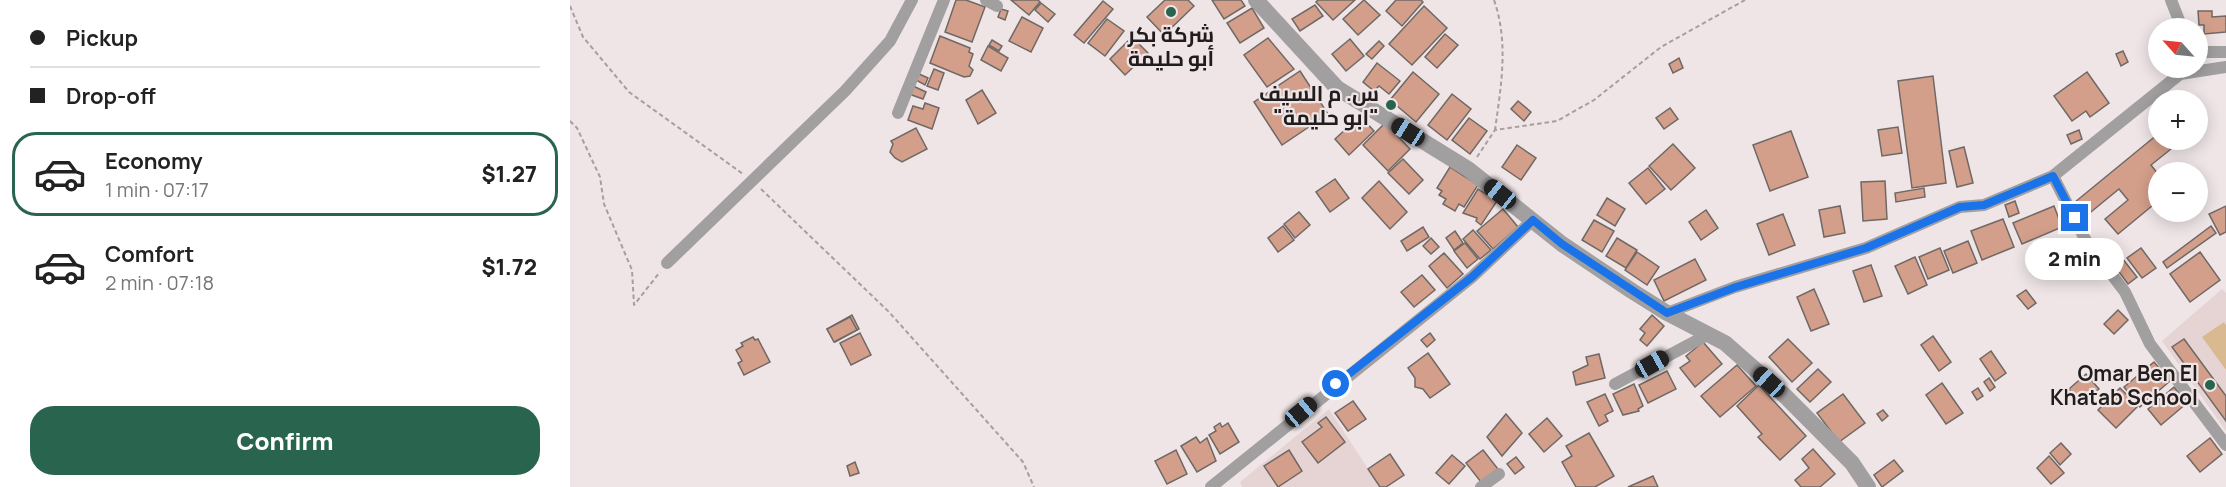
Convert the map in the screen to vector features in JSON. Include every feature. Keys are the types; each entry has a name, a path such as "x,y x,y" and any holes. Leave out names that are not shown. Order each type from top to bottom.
{"street":[{"path":"667,263 845,91 890,41 912,0"},
{"path":"898,113 944,0"},
{"path":"1256,0 1337,88 1468,169 1562,244 1667,313 1725,343 1783,394 1852,463 1868,487"},
{"path":"2171,0 2178,18"},
{"path":"2208,52 2226,52"},
{"path":"1667,313 1745,284 1866,248 1960,207 1984,205 2053,176 2180,74 2226,67"},
{"path":"2053,176 2085,239 2125,292 2150,344 2226,445"},
{"path":"1211,487 1472,277 1533,220"},
{"path":"1615,384 1708,334"},
{"path":"1481,487 1499,474"}],"path":[{"path":"1468,169 1495,130 1503,72 1502,24 1494,0"},
{"path":"1495,130 1557,121 1594,100 1661,47 1745,0"},
{"path":"570,6 583,37 628,92 752,180 890,312 1023,462 1034,487"},
{"path":"570,121 577,128 600,177 604,204 632,270 634,305 667,263"}],"shaded area":[{"name":"Omar Ben El Khatab School","path":"2222,289 2226,293 2226,431 2162,341"},
{"path":"2224,322 2226,325 2226,370 2202,337"},
{"path":"1329,409 1380,487 1242,487 1240,482"}],"building":[{"path":"956,0 966,0 985,7 972,42 945,32"},
{"path":"1011,0 1038,0 1040,2 1029,15"},
{"name":"شركة بكر أبو حليمة","path":"1165,0 1188,0 1194,6 1164,35 1147,17"},
{"path":"1212,0 1241,0 1245,6 1224,19"},
{"path":"1318,0 1355,0 1333,20 1316,2"},
{"path":"1364,0 1380,15 1358,35 1343,19"},
{"path":"1396,0 1421,0 1423,2 1402,26 1386,11"},
{"path":"1103,1 1113,9 1084,43 1074,35"},
{"path":"1041,3 1055,14 1048,22 1035,10"},
{"path":"1315,5 1323,16 1300,31 1292,19"},
{"path":"1424,6 1447,28 1412,65 1389,44"},
{"path":"1252,8 1264,28 1240,43 1227,23"},
{"path":"1001,9 1008,11 1005,20 998,17"},
{"path":"2198,11 2212,11 2212,17 2226,16 2226,32 2208,34 2208,18 2198,18"},
{"path":"1022,17 1043,28 1031,52 1009,41"},
{"path":"1107,19 1124,31 1105,56 1088,43"},
{"path":"1445,34 1458,45 1437,68 1425,57"},
{"path":"940,36 970,48 969,52 973,54 969,66 973,70 970,76 964,77 930,63"},
{"path":"1132,37 1148,53 1125,75 1110,59"},
{"path":"1268,38 1294,69 1267,87 1244,55"},
{"path":"1350,39 1364,56 1346,71 1332,54"},
{"path":"992,40 1002,46 999,51 989,45"},
{"path":"1379,41 1384,46 1372,59 1366,54"},
{"path":"988,46 1008,58 1001,71 981,60"},
{"path":"2123,51 2128,62 2121,66 2116,54"},
{"path":"1679,58 1683,68 1673,73 1669,64"},
{"path":"1377,63 1400,81 1389,94 1379,86 1374,91 1363,82"},
{"path":"934,69 944,73 938,90 927,86"},
{"path":"1300,71 1328,114 1282,145 1254,102"},
{"path":"1413,72 1439,94 1416,122 1390,100"},
{"path":"2087,72 2109,103 2090,117 2086,111 2072,121 2054,96"},
{"path":"919,74 928,78 925,85 916,80"},
{"path":"1933,76 1946,183 1912,188 1898,81"},
{"path":"913,86 926,92 923,99 909,94"},
{"path":"982,90 996,113 978,124 966,100"},
{"path":"1452,94 1471,109 1447,140 1428,125"},
{"path":"1518,101 1531,112 1524,121 1511,109"},
{"path":"925,103 939,108 932,129 908,120 913,106 923,109"},
{"path":"1670,108 1678,119 1664,129 1656,118"},
{"path":"1360,116 1374,131 1349,155 1335,139"},
{"path":"1469,118 1487,131 1470,154 1452,140"},
{"path":"1385,123 1410,149 1388,171 1363,145"},
{"path":"1898,127 1902,153 1882,156 1878,130"},
{"path":"916,128 927,149 902,162 890,152 893,144 891,141"},
{"path":"2079,130 2082,139 2071,144 2067,135"},
{"path":"1791,131 1808,177 1770,191 1753,145"},
{"path":"2148,142 2148,150 2170,150 2155,162 2148,162 2148,209 2118,234 2105,219 2128,200 2119,189 2086,216 2075,202"},
{"path":"1673,144 1695,168 1671,190 1649,166"},
{"path":"1517,145 1536,158 1521,180 1502,167"},
{"path":"1964,147 1973,183 1957,187 1949,151"},
{"path":"1403,159 1423,180 1409,194 1388,173"},
{"path":"1450,167 1478,185 1464,207 1459,204 1455,211 1443,204 1446,199 1439,195 1442,191 1437,188"},
{"path":"1648,168 1665,189 1646,204 1629,183"},
{"path":"1335,179 1349,198 1330,212 1316,192"},
{"path":"1379,181 1407,212 1390,229 1362,198"},
{"path":"1885,181 1887,219 1863,221 1861,182"},
{"path":"1924,188 1925,197 1896,202 1895,193"},
{"path":"1478,189 1497,201 1481,225 1476,221 1477,218 1463,213"},
{"path":"1607,198 1625,209 1615,226 1597,215"},
{"path":"2015,201 2019,213 2009,217 2005,205"},
{"path":"1840,206 1845,233 1824,237 1819,210"},
{"path":"2054,206 2062,227 2022,244 2013,223"},
{"path":"2226,206 2226,232 2220,235 2209,214"},
{"path":"1503,209 1518,227 1493,249 1477,231"},
{"path":"1706,210 1718,228 1701,240 1689,222"},
{"path":"1299,212 1310,225 1295,238 1284,224"},
{"path":"1783,214 1795,245 1769,255 1757,224"},
{"path":"2003,219 2014,247 1982,260 1971,231"},
{"path":"1594,220 1614,231 1602,252 1582,240"},
{"path":"1283,226 1294,240 1278,252 1268,238"},
{"path":"2211,226 2216,233 2167,268 2163,262"},
{"path":"1423,227 1429,237 1407,251 1401,241"},
{"path":"1473,230 1491,250 1480,259 1463,239"},
{"path":"1455,231 1463,243 1454,250 1446,238"},
{"path":"1431,238 1439,247 1431,254 1423,246"},
{"path":"1617,238 1637,250 1626,268 1606,256"},
{"path":"1968,241 1977,263 1953,273 1944,251"},
{"path":"1465,243 1478,259 1467,268 1454,251"},
{"path":"1940,248 1949,270 1928,279 1919,257"},
{"path":"2141,248 2156,268 2142,278 2127,258"},
{"path":"2062,250 2067,260 2048,270 2043,260"},
{"path":"1637,252 1659,267 1647,285 1625,270"},
{"path":"2200,252 2220,280 2190,302 2170,274"},
{"path":"1444,253 1463,274 1447,288 1429,266"},
{"path":"1915,257 1927,285 1908,294 1895,266"},
{"path":"2122,258 2137,277 2128,284 2114,265"},
{"path":"1695,259 1706,280 1664,301 1654,280"},
{"path":"1871,265 1882,296 1864,302 1853,271"},
{"path":"1422,275 1435,290 1414,307 1401,292"},
{"path":"1814,289 1829,324 1811,331 1797,297"},
{"path":"2026,290 2036,303 2028,309 2017,296"},
{"path":"2118,310 2128,320 2114,334 2104,324"},
{"path":"852,315 859,329 835,342 827,329"},
{"path":"1652,315 1664,326 1647,346 1640,340 1645,333 1640,329"},
{"path":"850,317 857,330 834,342 827,329"},
{"path":"860,333 871,355 851,365 840,343"},
{"path":"1430,333 1435,340 1427,347 1421,340"},
{"path":"1933,336 1951,362 1939,371 1921,345"},
{"path":"753,337 755,340 758,339 770,362 744,375 738,363 742,361 736,350 743,346 741,343"},
{"path":"1788,339 1812,363 1792,382 1769,357"},
{"path":"2184,339 2226,396 2226,421 2172,347"},
{"path":"1703,342 1722,364 1695,387 1680,368 1690,361 1686,356"},
{"path":"1991,351 2006,373 1995,381 1980,359"},
{"path":"1428,353 1450,384 1430,398 1423,389 1415,387 1415,378 1408,368"},
{"path":"1599,354 1605,378 1576,385 1573,372 1588,365 1586,357"},
{"path":"2154,362 2170,381 2140,407 2124,387"},
{"path":"1737,365 1756,386 1720,417 1701,396"},
{"path":"1818,369 1831,382 1810,402 1797,389"},
{"path":"1667,371 1676,389 1648,403 1639,385"},
{"path":"2086,374 2099,389 2081,404 2069,389"},
{"path":"1989,378 1995,387 1990,391 1984,382"},
{"path":"1942,383 1963,413 1946,424 1926,395"},
{"path":"1634,384 1643,406 1638,409 1639,411 1623,415 1613,394"},
{"path":"1759,385 1806,436 1780,460 1758,437 1762,434 1737,406"},
{"path":"2174,387 2187,403 2161,425 2148,409"},
{"path":"1978,388 1983,396 1977,400 1972,392"},
{"path":"2120,388 2138,406 2116,428 2098,410"},
{"path":"1605,394 1613,411 1605,415 1608,421 1599,426 1587,402"},
{"path":"1843,394 1865,423 1839,442 1817,413"},
{"path":"1353,401 1366,419 1348,431 1335,413"},
{"path":"1883,410 1888,416 1882,421 1877,414"},
{"path":"1506,414 1522,433 1502,456 1487,437"},
{"path":"1326,417 1345,442 1318,463 1302,442 1322,427 1318,423"},
{"path":"1547,418 1562,436 1544,452 1529,434"},
{"path":"1220,423 1222,427 1228,423 1239,442 1220,454 1209,435 1216,431 1214,427"},
{"path":"1589,433 1614,476 1595,487 1576,487 1562,462 1572,456 1566,446"},
{"path":"1196,437 1200,443 1207,438 1216,461 1197,472 1181,446"},
{"path":"2210,438 2222,454 2200,472 2187,456"},
{"path":"2061,443 2071,454 2060,465 2050,453"},
{"path":"1813,449 1835,474 1820,487 1801,487 1795,480 1809,468 1802,459"},
{"path":"1176,450 1187,474 1167,484 1155,461"},
{"path":"1289,450 1302,471 1278,487 1264,466"},
{"path":"1483,450 1498,469 1481,482 1466,463"},
{"path":"1390,454 1404,475 1386,487 1380,487 1368,469"},
{"path":"1452,455 1465,466 1449,484 1436,473"},
{"path":"2049,456 2064,473 2051,484 2037,468"},
{"path":"1516,457 1524,467 1515,474 1507,464"},
{"path":"1894,460 1903,471 1882,487 1874,475"},
{"path":"855,462 859,473 850,476 847,466"},
{"path":"1653,476 1658,487 1628,487"}],"place":[{"name":"شركة بكر أبو حليمة","path":"1171,12"},
{"name":"س. م السيف \"ابو حليمة\"","path":"1391,105"},
{"name":"Omar Ben El Khatab School","path":"2210,385"}],"route":[{"path":"1336,384 1472,277 1533,220 1562,244 1667,313 1736,287 1866,248 1960,207 1984,205 2053,176 2075,218"}]}
